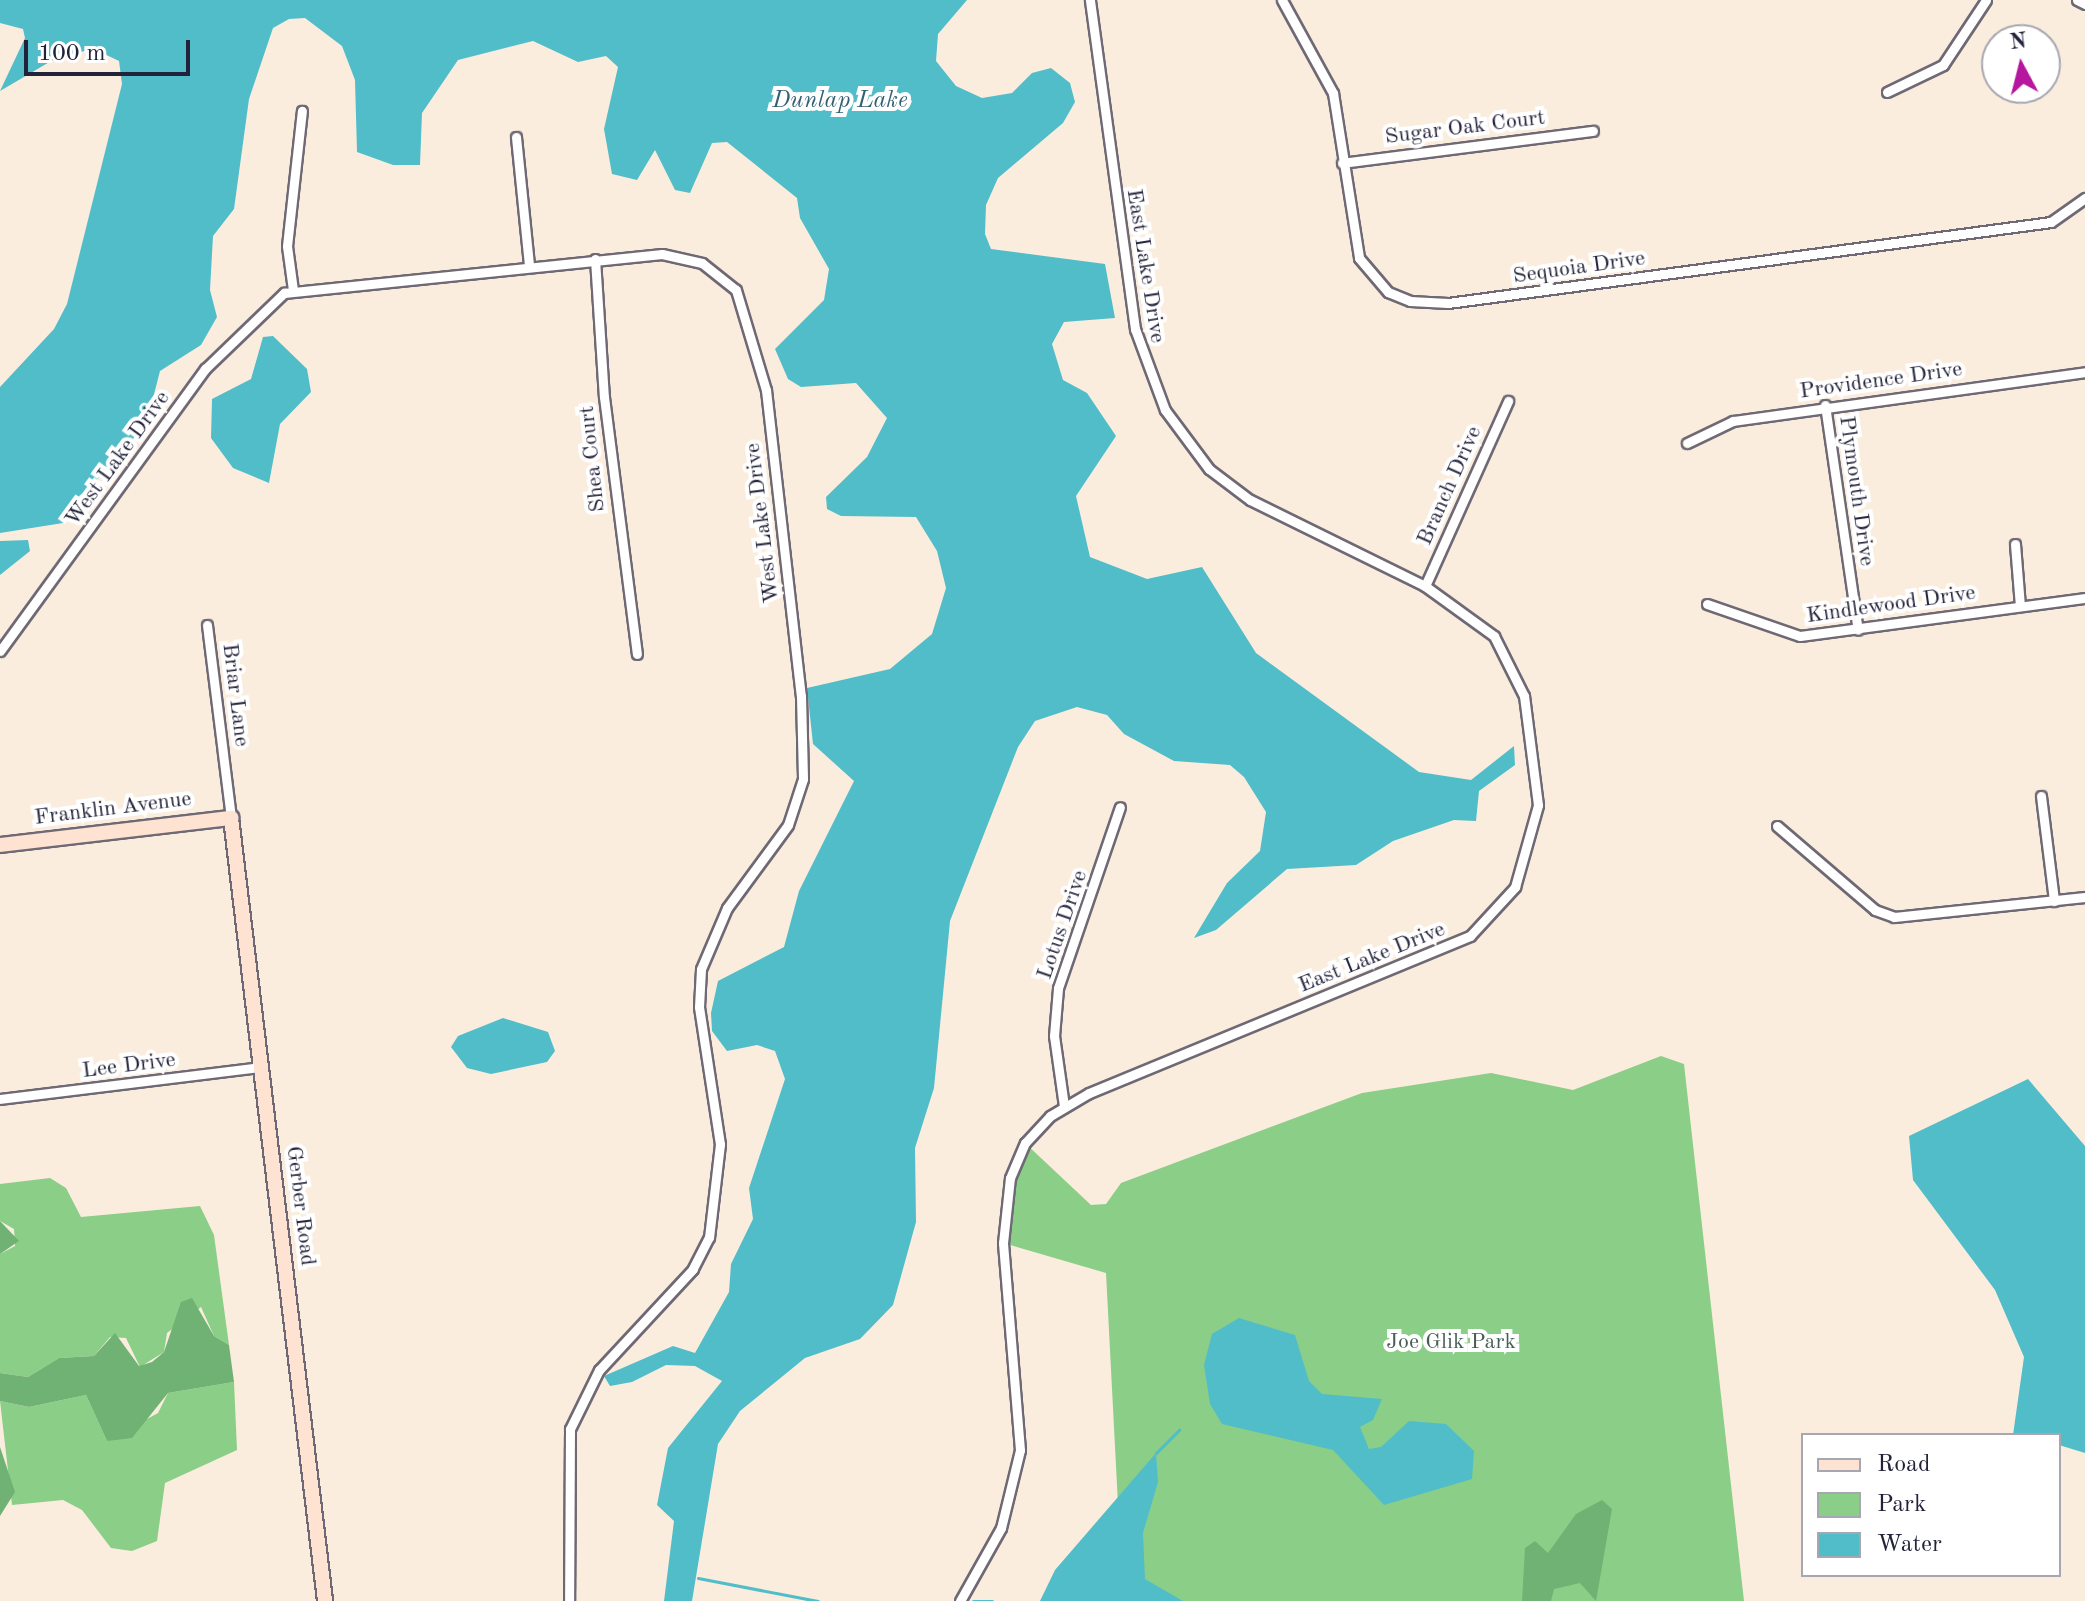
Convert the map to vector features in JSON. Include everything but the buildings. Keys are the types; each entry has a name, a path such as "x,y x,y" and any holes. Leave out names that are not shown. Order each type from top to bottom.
{"street":[{"name":"East Lake Drive","path":"960,1601 1001,1528 1020,1450 1003,1243 1010,1178 1025,1143 1064,1106 1455,945 1489,920 1515,887 1538,805 1524,696 1494,636 1425,586 1250,500 1209,469 1165,410 1135,329 1090,0"},
{"name":"Sequoia Drive","path":"1282,0 1333,93 1359,258 1388,292 1422,303 2051,222 2085,198"},
{"path":"1887,92 1943,65 1986,0"},
{"path":"2077,0 2085,4"},
{"path":"293,290 287,246 302,111"},
{"name":"Sugar Oak Court","path":"1342,163 1593,131"},
{"path":"516,137 529,265"},
{"name":"West Lake Drive","path":"0,651 205,369 293,290 595,259 688,258 731,284 748,316 766,390 803,751 788,825 727,908 701,969 699,1007 720,1144 709,1237 693,1269 599,1370 570,1429 569,1601"},
{"name":"Shea Court","path":"595,259 604,397 637,654"},
{"name":"Providence Drive","path":"1687,443 1733,421 1825,405 2085,372"},
{"name":"Branch Drive","path":"1425,586 1508,401"},
{"name":"Plymouth Drive","path":"1825,405 1858,630"},
{"path":"2015,544 2020,606"},
{"name":"Kindlewood Drive","path":"1707,604 1779,633 1858,630 2085,598"},
{"name":"Briar Lane","path":"207,625 231,818"},
{"path":"2041,796 2054,901"},
{"name":"Lotus Drive","path":"1064,1106 1054,1036 1058,988 1120,807"},
{"name":"Franklin Avenue","path":"0,845 231,818"},
{"name":"Gerber Road","path":"231,818 325,1601"},
{"path":"1777,826 1875,910 1894,917 2085,897"},
{"name":"Lee Drive","path":"0,1099 261,1067"}],"green space":[{"name":"Joe Glik Park","path":"1661,1056 1684,1064 1744,1601 1123,1601 1106,1273 1003,1243 1004,1208 1025,1143 1091,1205 1106,1204 1121,1183 1362,1093 1491,1073 1573,1090"},
{"path":"50,1178 66,1188 81,1217 200,1206 214,1235 229,1345 214,1336 201,1307 167,1333 164,1352 140,1367 126,1338 110,1337 94,1356 59,1358 28,1377 0,1373 0,1254 15,1246 14,1229 0,1221 0,1184"},
{"path":"0,1221 19,1241 0,1254"},
{"path":"192,1298 214,1336 229,1345 234,1382 168,1393 132,1438 107,1441 86,1395 29,1407 0,1401 0,1373 28,1377 59,1358 94,1356 115,1333 139,1366 152,1362 164,1352 181,1302"},
{"path":"234,1382 237,1450 165,1483 157,1541 132,1551 111,1548 82,1510 63,1500 12,1505 0,1401 29,1407 86,1395 107,1441 158,1413 168,1393"},
{"path":"0,1447 15,1492 0,1516"},
{"path":"1602,1500 1612,1509 1596,1601 1580,1583 1554,1589 1551,1601 1522,1601 1525,1548 1535,1541 1548,1553 1576,1514"}],"water":[{"name":"Dunlap Lake","path":"0,0 967,0 938,34 936,61 956,86 982,98 1012,93 1032,73 1051,68 1070,83 1075,102 1063,123 998,178 986,205 985,234 991,249 1105,264 1115,318 1064,322 1052,344 1063,380 1087,393 1116,436 1076,496 1090,557 1147,579 1202,567 1256,653 1419,772 1471,780 1514,746 1515,765 1479,791 1476,821 1454,820 1393,841 1356,865 1287,869 1216,930 1194,938 1227,883 1260,851 1266,812 1244,777 1230,765 1174,761 1124,734 1107,715 1077,707 1035,721 1018,747 950,921 934,1088 915,1148 916,1222 893,1305 860,1339 805,1358 740,1411 718,1444 692,1601 664,1601 674,1521 657,1505 668,1448 722,1381 695,1366 666,1365 632,1382 610,1386 604,1376 673,1346 695,1353 729,1292 731,1264 753,1219 749,1188 785,1079 775,1051 757,1045 727,1051 712,1031 711,1013 718,981 784,947 799,891 854,781 813,744 807,688 890,669 932,634 946,588 937,551 916,517 841,516 827,509 826,497 867,457 887,418 856,383 801,387 788,379 775,349 824,300 829,269 800,218 797,198 727,142 712,143 690,193 675,190 655,150 637,180 612,174 604,129 618,67 606,56 578,62 533,41 458,60 422,113 420,165 393,165 357,152 355,80 342,46 305,18 289,19 273,28 249,99 234,209 213,236 210,290 217,317 201,345 160,371 151,406 126,453 77,498 63,523 0,533 0,387 54,329 67,304 122,84 119,61 94,49 58,57 0,91 25,38 23,29 0,23"},
{"path":"273,336 307,369 311,392 280,424 269,483 233,468 211,438 212,399 251,379 263,337"},
{"path":"28,540 30,551 0,575 0,541"},
{"path":"503,1018 548,1032 555,1051 547,1062 491,1074 467,1068 451,1047 458,1036"},
{"path":"2028,1079 2085,1146 2085,1453 2061,1446 2061,1433 2013,1433 2024,1357 1995,1290 1913,1180 1909,1136"},
{"path":"1239,1318 1295,1335 1309,1381 1322,1394 1382,1399 1373,1420 1360,1427 1369,1449 1381,1447 1409,1421 1446,1424 1474,1451 1472,1479 1384,1505 1333,1450 1222,1424 1210,1404 1204,1365 1212,1334"},
{"path":"1156,1453 1158,1482 1143,1533 1145,1579 1183,1601 1040,1601 1055,1570"}],"waterway":[{"path":"1156,1453 1179,1430"},
{"path":"698,1578 818,1601"},
{"path":"973,1601 992,1601"}]}
